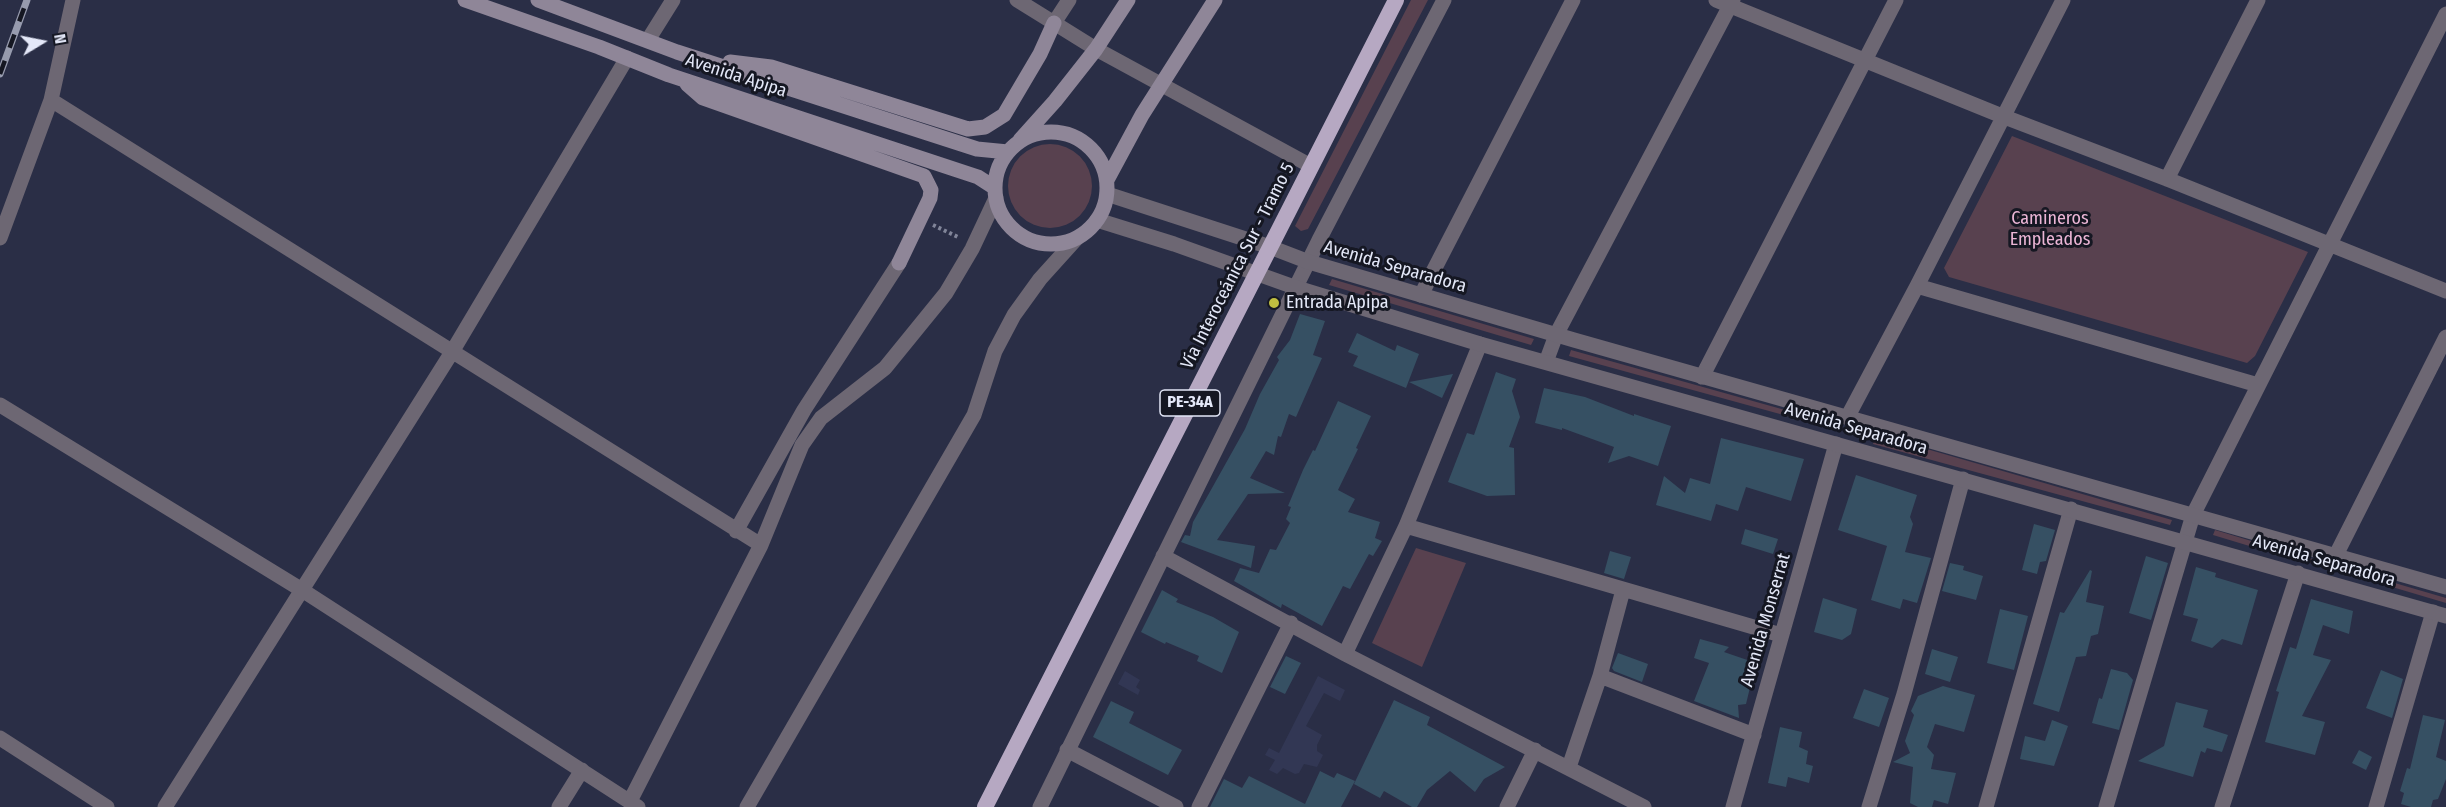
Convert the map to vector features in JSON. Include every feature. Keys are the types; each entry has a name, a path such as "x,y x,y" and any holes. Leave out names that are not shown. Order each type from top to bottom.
{"highway":[{"name":"Vía Interoceánica Sur - Tramo 5","path":"985,807 1396,0"}],"main road":[{"name":"Avenida Apipa","path":"465,0 681,78 978,177 996,193"},
{"name":"Avenida Apipa","path":"538,0 700,59 977,149 1013,147"},
{"path":"1128,0 1096,49 1001,163 996,193 1007,222 1027,238 1052,244 1077,238 1097,220 1103,208 1107,187 1161,86 1215,0"},
{"path":"700,59 771,67 968,129 985,127 1004,115 1040,54 1054,23"},
{"path":"681,78 703,98 924,176 931,190 930,198 899,263"},
{"path":"1013,147 1031,135 1045,132 1059,132 1073,136 1085,143 1095,154 1107,187"}],"street":[{"path":"0,238 51,100 73,0"},
{"path":"648,40 673,0"},
{"path":"1017,0 1161,86 1311,166"},
{"path":"1054,23 1069,0"},
{"path":"1040,807 1308,262 1444,0"},
{"path":"1421,295 1574,0"},
{"path":"1702,377 1896,0"},
{"path":"1848,416 1917,286 2062,0"},
{"path":"2167,179 2258,0"},
{"path":"1546,362 1556,335 1726,2 2002,116 2167,179 2446,291"},
{"path":"2106,807 2193,515 2446,14"},
{"path":"165,807 452,352 627,58"},
{"path":"51,100 761,545"},
{"path":"1107,187 1270,247"},
{"path":"0,405 302,590 634,804 761,545 802,445 821,418 885,368 946,293 972,249 996,193"},
{"path":"1097,220 1174,244 1257,274"},
{"path":"747,807 974,415 995,351 1014,315 1040,279 1077,238"},
{"name":"Avenida Separadora","path":"1270,247 1308,262 1556,335 2446,587"},
{"path":"736,531 804,410 899,263"},
{"name":"Avenida Separadora","path":"1257,274 1480,344 2440,614"},
{"path":"1917,286 2258,386"},
{"path":"2336,555 2446,338"},
{"path":"1345,654 1406,526 1480,344"},
{"name":"Avenida Monserrat","path":"1732,807 1836,444"},
{"path":"1869,807 1904,694 1963,480"},
{"path":"1986,807 2071,509"},
{"path":"1406,526 1781,635"},
{"path":"1163,556 1291,622 1345,654 1569,767 1640,806"},
{"path":"2222,807 2298,573"},
{"path":"1569,767 1600,676 1623,590"},
{"path":"2376,807 2440,614"},
{"path":"1199,807 1291,622"},
{"path":"1600,676 1754,735"},
{"path":"0,738 107,807"},
{"path":"1067,750 1166,805"},
{"path":"1507,807 1535,750"},
{"path":"559,807 582,770"}],"path":[{"path":"930,223 958,237"}],"shaded area":[{"path":"1125,671 1140,680 1136,687 1140,690 1138,695 1118,684"},
{"path":"1318,676 1345,690 1340,701 1324,693 1306,726 1322,735 1317,751 1323,755 1317,767 1304,764 1299,773 1295,774 1283,768 1277,774 1269,770 1275,760 1265,755 1269,748 1279,753"}],"green space":[{"path":"1411,0 1428,0 1308,229 1301,231 1295,226"},
{"name":"Camineros Empleados","path":"2012,136 2308,252 2255,356 2247,363 1949,277 1944,268"},
{"path":"1050,144 1066,147 1080,156 1089,170 1092,186 1089,202 1080,216 1066,225 1050,228 1034,225 1020,216 1011,202 1008,186 1011,170 1020,156 1034,147"},
{"path":"1332,279 1534,339 1531,345 1329,285"},
{"path":"1571,350 1810,417 1809,422 1569,356"},
{"path":"1875,434 2172,520 2170,525 1873,444"},
{"path":"2215,530 2258,543 2256,548 2213,535"},
{"path":"1416,548 1466,563 1422,667 1372,643"},
{"path":"2299,555 2446,598 2446,603 2298,559"}],"building":[{"path":"1300,314 1325,321 1313,355 1322,358 1296,417 1289,414 1281,437 1278,436 1274,455 1266,451 1250,478 1285,493 1248,494 1217,540 1255,546 1251,568 1181,542 1185,535 1190,536 1193,522 1245,429 1260,394 1279,360 1277,357 1290,340"},
{"path":"1357,333 1395,351 1397,345 1419,354 1406,388 1353,366 1358,356 1348,352"},
{"path":"1496,372 1516,379 1512,391 1520,417 1509,447 1514,448 1515,495 1487,496 1448,482 1467,433 1474,435"},
{"path":"1453,374 1442,398 1409,382"},
{"path":"1544,388 1585,397 1634,416 1634,414 1671,426 1658,466 1629,456 1608,463 1614,447 1562,428 1562,430 1535,423"},
{"path":"1338,401 1371,416 1338,490 1355,499 1348,512 1380,522 1375,538 1382,541 1373,556 1369,554 1350,589 1343,586 1322,626 1282,604 1281,608 1234,581 1240,568 1259,573 1270,549 1276,550 1290,523 1286,519 1291,507 1288,506 1303,470 1313,450 1315,451"},
{"path":"1721,438 1804,459 1791,501 1746,487 1738,511 1716,504 1711,521 1656,505 1664,476 1685,493 1690,478 1710,484"},
{"path":"1856,475 1917,495 1910,517 1913,524 1905,552 1931,558 1917,603 1903,599 1900,609 1871,600 1887,546 1838,530"},
{"path":"2034,524 2055,530 2046,561 2040,562 2037,574 2022,570"},
{"path":"1745,529 1778,539 1773,554 1741,544"},
{"path":"1610,551 1631,557 1624,579 1604,573"},
{"path":"2146,556 2168,563 2151,620 2129,613"},
{"path":"1950,563 1964,566 1963,570 1983,576 1976,600 1942,591"},
{"path":"2196,567 2216,573 2215,577 2258,590 2242,645 2222,639 2212,648 2191,641 2198,619 2183,615"},
{"path":"2090,570 2092,571 2086,602 2104,606 2098,634 2091,636 2086,656 2076,657 2059,712 2033,704 2060,612 2064,613"},
{"path":"1162,590 1178,599 1176,602 1213,617 1239,632 1222,673 1197,661 1199,656 1166,642 1165,644 1141,632"},
{"path":"1823,598 1857,609 1851,634 1842,640 1814,632"},
{"path":"2311,599 2353,611 2349,634 2323,625 2313,655 2331,660 2302,716 2325,722 2315,755 2265,742 2279,692 2276,691 2290,647 2296,649"},
{"path":"2000,609 2028,616 2014,670 1987,663"},
{"path":"1700,639 1729,647 1724,652 1756,663 1746,704 1738,705 1739,718 1694,701 1709,663 1694,658"},
{"path":"1932,649 1958,657 1950,682 1925,674"},
{"path":"1618,653 1648,664 1642,682 1614,671 1612,668"},
{"path":"1286,656 1301,663 1285,694 1270,687"},
{"path":"2111,669 2127,673 2133,680 2119,730 2092,723"},
{"path":"2381,670 2403,679 2392,718 2366,708"},
{"path":"1943,686 1975,695 1964,732 1935,724 1927,747 1934,755 1931,769 1956,773 1948,804 1934,800 1932,807 1918,807 1910,803 1913,767 1893,762 1910,753 1905,741 1914,715 1911,711 1918,696"},
{"path":"1864,689 1889,698 1879,727 1853,718"},
{"path":"1394,700 1430,717 1427,725 1505,767 1484,779 1475,792 1450,771 1427,790 1417,807 1412,807 1384,791 1380,798 1354,784"},
{"path":"1111,701 1134,712 1129,723 1182,750 1168,775 1093,737"},
{"path":"2176,702 2208,710 2203,727 2228,735 2222,752 2207,748 2205,753 2201,751 2193,777 2138,761 2164,746"},
{"path":"2423,715 2445,720 2436,757 2446,761 2446,779 2438,799 2433,800 2431,807 2411,807 2401,804 2404,793 2400,791 2407,768 2410,769"},
{"path":"2052,720 2068,726 2054,766 2020,759 2025,736 2045,741"},
{"path":"1780,727 1802,732 1799,747 1808,751 1806,764 1813,766 1809,783 1788,777 1786,787 1768,783"},
{"path":"2359,750 2372,757 2366,770 2352,763"},
{"path":"1320,771 1334,778 1337,773 1355,781 1341,807 1210,807 1224,779 1242,788 1249,776 1305,804"}],"railway":[{"path":"0,74 27,0"}],"place":[{"name":"Entrada Apipa","path":"1274,303"}]}
